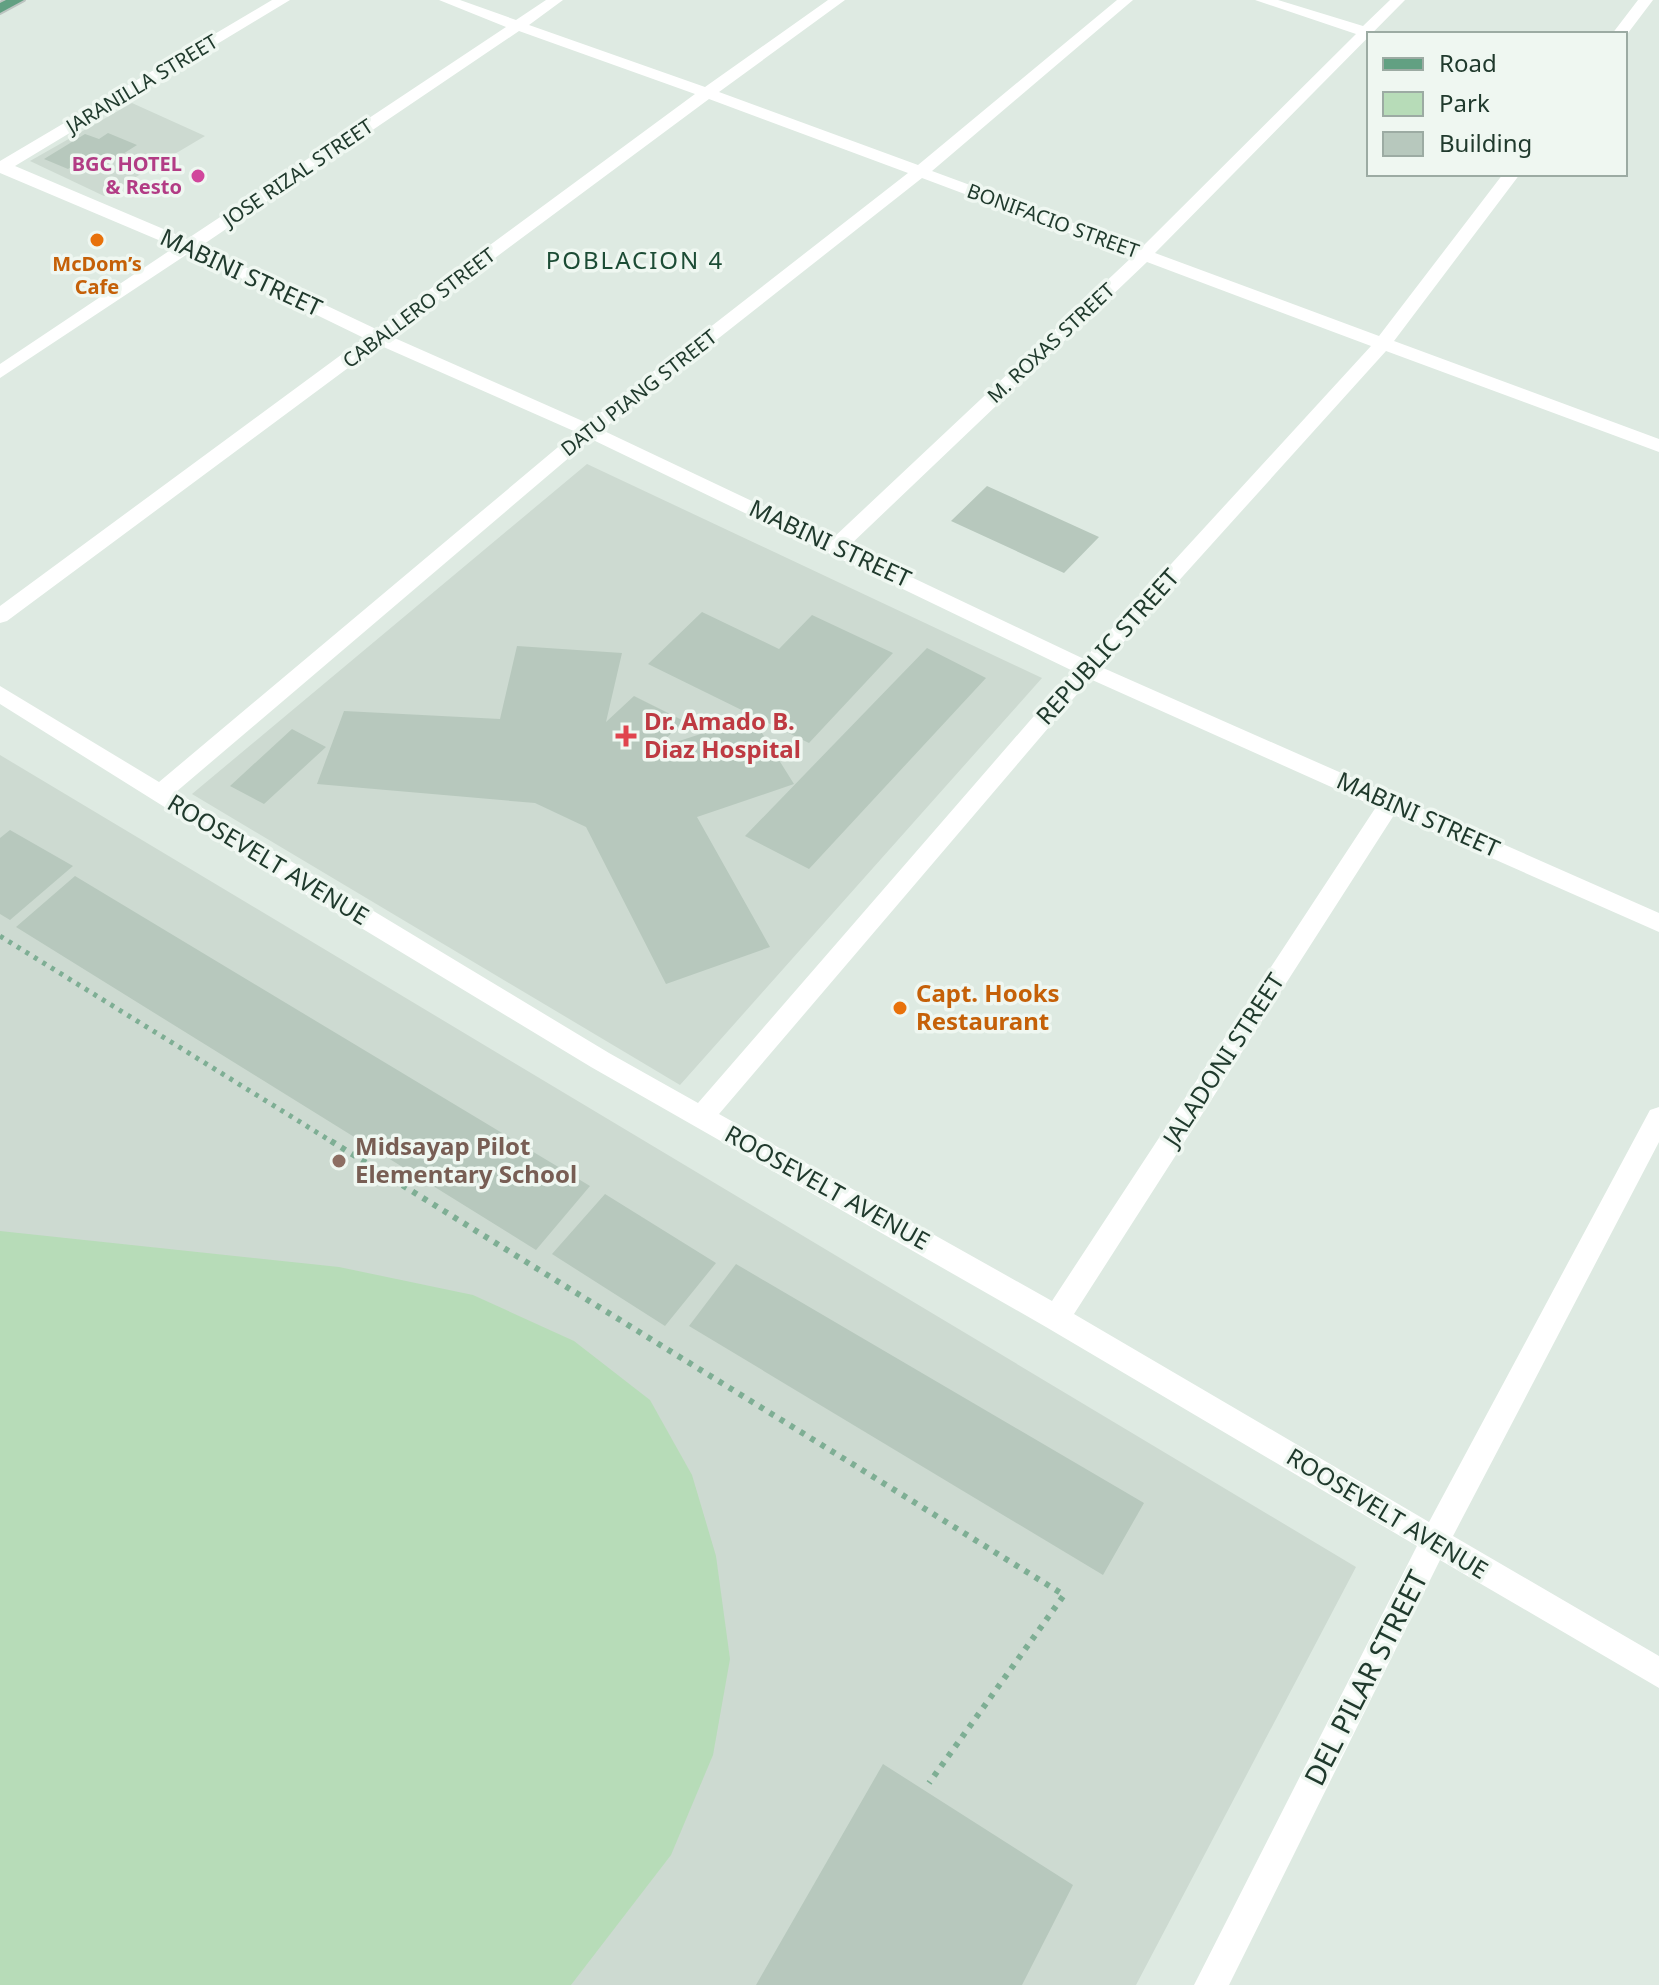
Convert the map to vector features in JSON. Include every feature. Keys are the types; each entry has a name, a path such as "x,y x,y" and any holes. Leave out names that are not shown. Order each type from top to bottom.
{"main road":[{"path":"0,9 17,0"}],"street":[{"name":"JARANILLA STREET","path":"1,167 283,0"},
{"name":"BONIFACIO STREET","path":"446,0 707,93 1659,446"},
{"name":"JOSE RIZAL STREET","path":"0,372 556,0"},
{"name":"CABALLERO STREET","path":"0,616 707,93 838,0"},
{"name":"DATU PIANG STREET","path":"159,794 589,431 920,172 1126,0"},
{"path":"1262,0 1366,32"},
{"name":"M. ROXAS STREET","path":"836,547 1144,255 1398,0"},
{"path":"1622,32 1646,0"},
{"name":"MABINI STREET","path":"1,167 190,247 379,338 589,431 1087,669 1659,923"},
{"name":"REPUBLIC STREET","path":"701,1117 1087,669 1383,343 1510,176"},
{"name":"ROOSEVELT AVENUE","path":"0,694 159,794 600,1060 1056,1318 1659,1673"},
{"name":"JALADONI STREET","path":"1056,1318 1391,802"},
{"name":"DEL PILAR STREET","path":"1211,1985 1434,1542 1659,1118"}],"path":[{"path":"0,936 1064,1595 929,1783"}],"shaded area":[{"path":"132,103 205,136 104,196 30,161"},
{"name":"Dr. Amado B. Diaz Hospital","path":"587,464 1042,678 680,1085 192,794"},
{"name":"Midsayap Pilot Elementary School","path":"0,755 1356,1567 1136,1985 0,1985"}],"green space":[{"path":"0,1231 339,1267 473,1295 574,1341 650,1400 692,1475 716,1556 730,1659 713,1755 671,1855 571,1985 0,1985"}],"building":[{"path":"108,133 137,145 93,173 74,165 68,169 44,159 85,134 99,139"},
{"path":"987,486 1099,537 1064,573 951,521"},
{"path":"702,612 779,649 812,615 893,653 809,743 648,664"},
{"path":"517,646 622,653 606,722 634,696 684,721 655,749 752,717 794,784 697,817 770,947 666,984 586,827 535,803 317,784 344,711 500,719"},
{"path":"927,648 986,678 809,869 745,836"},
{"path":"292,729 326,747 264,804 230,786"},
{"path":"10,830 73,866 10,920 0,914 0,838"},
{"path":"75,876 590,1186 536,1250 16,927"},
{"path":"605,1194 716,1263 665,1326 552,1254"},
{"path":"736,1264 1144,1503 1103,1575 689,1326"},
{"path":"883,1764 1073,1885 1022,1985 756,1985"}],"place":[{"name":"BGC HOTEL & Resto","path":"198,176"},
{"name":"McDom’s Cafe","path":"97,240"},
{"name":"Dr. Amado B. Diaz Hospital","path":"626,736"},
{"name":"Capt. Hooks Restaurant","path":"900,1008"},
{"name":"Midsayap Pilot Elementary School","path":"339,1161"}],"district":[{"name":"POBLACION 4","path":"635,261"}]}
